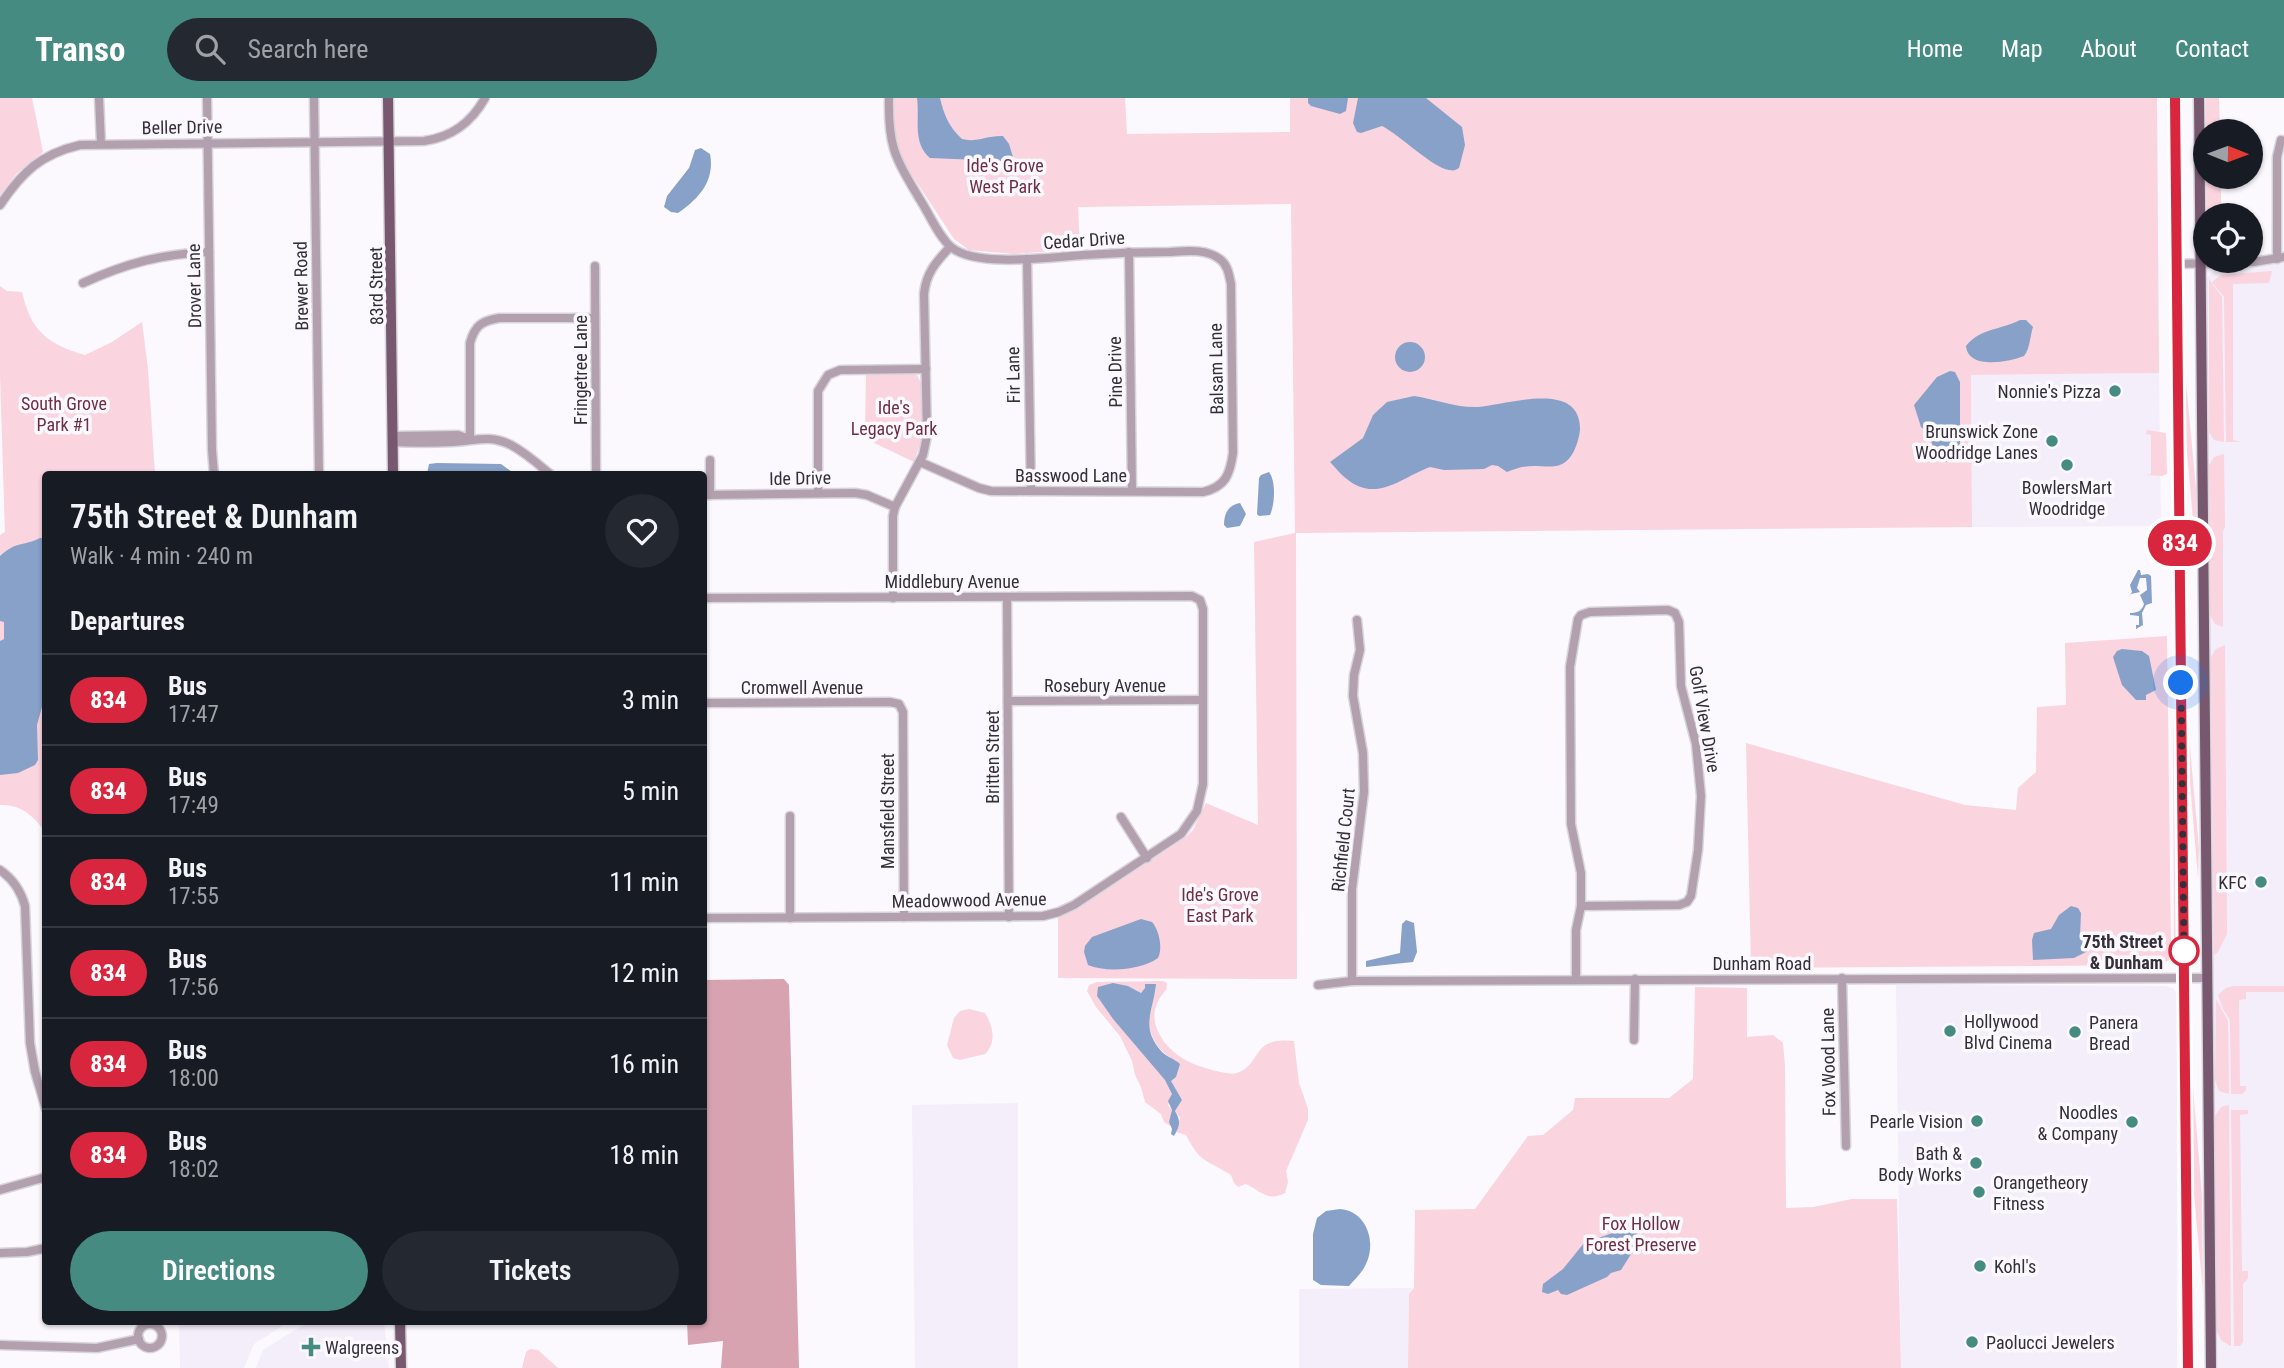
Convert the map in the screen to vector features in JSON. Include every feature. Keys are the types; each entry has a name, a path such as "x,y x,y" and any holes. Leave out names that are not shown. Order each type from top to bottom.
{"main road":[{"name":"83rd Street","path":"388,98 393,471"},
{"path":"2175,98 2188,1368"},
{"path":"2199,98 2200,203"},
{"path":"2201,273 2211,1368"},
{"path":"400,1325 401,1368"}],"street":[{"path":"99,98 101,144"},
{"name":"Drover Lane","path":"207,98 214,471"},
{"name":"Brewer Road","path":"314,98 319,471"},
{"name":"Beller Drive","path":"0,205 22,174 44,158 67,148 101,144 424,141 447,135 473,118 485,98"},
{"path":"888,98 891,145 896,159 950,247 931,268 926,279 927,436 920,461 895,507 892,536 893,597"},
{"path":"2280,258 2276,165 2281,140"},
{"name":"Cedar Drive","path":"950,247 975,258 1027,259 1129,252 1194,251 1208,253 1220,259"},
{"path":"83,283 118,267 149,258 209,252"},
{"name":"Pine Drive","path":"1129,252 1132,491"},
{"name":"Fir Lane","path":"1027,259 1031,491"},
{"name":"Balsam Lane","path":"1220,259 1227,267 1231,284 1233,453 1226,481"},
{"path":"2177,264 2193,264"},
{"name":"Fringetree Lane","path":"595,266 596,471"},
{"path":"470,439 470,343 474,329 484,321 499,318 595,318"},
{"path":"818,493 818,391 821,383 828,375 840,370 926,369"},
{"path":"393,439 458,442 488,439 509,444 546,471"},
{"path":"707,495 710,460"},
{"name":"Basswood Lane","path":"920,461 991,491 1203,492 1217,488 1226,481"},
{"name":"Ide Drive","path":"707,495 867,495 895,507"},
{"name":"Middlebury Avenue","path":"707,598 1192,596 1200,600"},
{"name":"Britten Street","path":"1007,597 1009,917"},
{"name":"Meadowwood Avenue","path":"707,918 1043,916 1065,910 1147,858 1181,834 1193,818 1200,802 1203,784 1203,609 1200,600"},
{"name":"Golf View Drive","path":"1576,980 1576,930 1582,881 1572,838 1570,667 1578,619 1590,612 1672,611 1679,622 1681,686 1696,744 1700,784 1699,839 1691,896 1687,902 1679,905 1581,906"},
{"name":"Richfield Court","path":"1352,981 1352,889 1364,792 1363,753 1353,696 1354,675 1360,650 1357,620"},
{"name":"Rosebury Avenue","path":"1008,701 1202,700"},
{"name":"Cromwell Avenue","path":"707,703 900,704"},
{"name":"Mansfield Street","path":"900,704 904,917"},
{"path":"790,816 790,918"},
{"path":"1121,817 1147,858"},
{"path":"0,870 10,876 25,906 30,1043 42,1096"},
{"name":"Fox Wood Lane","path":"1842,978 1846,1146"},
{"name":"Dunham Road","path":"1318,985 1352,981 2207,978"},
{"path":"1634,1040 1635,979"},
{"path":"0,1190 42,1178"},
{"path":"0,1253 42,1249"},
{"path":"0,1345 97,1348 139,1339"}],"shaded area":[{"path":"2284,262 2284,1368 2218,1368 2205,285 2206,278 2212,273 2263,273 2263,266"},
{"path":"2159,373 2161,526 1972,527 1971,375"},
{"path":"784,979 789,985 799,1368 721,1368 723,1341 688,1345 687,1325 707,1325 707,980"},
{"path":"1896,985 2165,986 2174,989 2177,995 2177,1368 1901,1368"},
{"path":"1018,1103 1018,1368 915,1368 912,1105"},
{"path":"1414,1288 1409,1294 1408,1368 1299,1368 1299,1289"},
{"path":"179,1325 284,1325 254,1344 244,1368 180,1368"},
{"path":"384,1325 389,1368 256,1368 263,1350 300,1327"}],"green space":[{"path":"0,98 32,98 43,152 16,174 0,195"},
{"path":"894,98 1125,98 1127,134 1290,132 1290,98 2157,98 2159,373 1971,375 1972,527 1296,533 1297,979 1058,978 1058,918 1076,910 1185,838 1193,830 1206,803 1258,825 1254,542 1295,533 1291,204 1078,207 1080,249 1014,254 969,250 954,239 900,157 895,135"},
{"path":"2206,98 2219,98 2220,119 2206,119"},
{"path":"2206,189 2221,189 2221,203 2207,203"},
{"path":"2272,271 2269,283 2233,284 2233,440 2241,442 2226,442 2224,297 2212,282 2221,275"},
{"path":"2209,279 2222,297 2224,442 2214,440 2209,432"},
{"name":"South Grove Park #1","path":"0,286 7,291 22,292 30,317 51,341 85,355 112,342 142,322 155,471 42,471 42,828 26,812 0,805 0,535 5,532"},
{"path":"2184,361 2196,489 2196,553 2185,430"},
{"name":"Ide's Legacy Park","path":"866,374 917,375 921,383 922,437 914,462 868,440 865,434"},
{"path":"2147,430 2166,433 2167,474 2162,476 2146,475 2151,474 2151,435 2146,434"},
{"path":"2224,454 2223,627 2215,624 2210,615 2209,465 2214,457"},
{"path":"2167,636 2169,960 2161,965 1751,968 1746,743 1965,805 2016,810 2018,788 2036,772 2037,707 2066,705 2065,643"},
{"path":"2225,645 2227,934 2214,955 2211,657 2216,649"},
{"path":"2173,716 2174,721 2177,955 2174,953"},
{"path":"2188,725 2199,848 2198,878 2188,758"},
{"path":"1097,982 1167,983 1166,990 1157,1003 1155,1023 1161,1038 1173,1052 1189,1062 1235,1074 1251,1064 1263,1047 1270,1043 1294,1041 1299,1083 1308,1109 1308,1120 1286,1171 1288,1182 1285,1193 1269,1196 1246,1184 1238,1187 1231,1175 1200,1156 1186,1135 1176,1132 1180,1118 1175,1111 1182,1100 1171,1082 1177,1061 1159,1048 1150,1030 1150,1010 1156,989 1145,988 1141,993 1128,986 1097,996 1113,1019 1166,1080 1173,1095 1168,1105 1172,1110 1170,1126 1164,1122 1161,1114 1145,1102 1132,1061 1120,1036 1096,1007 1087,991 1089,985"},
{"path":"2284,986 2284,992 2246,992 2246,999 2239,1000 2240,1086 2246,1086 2242,1094 2231,1094 2230,1020 2218,995 2226,988"},
{"name":"Fox Hollow Forest Preserve","path":"1695,987 1747,988 1747,1037 1773,1035 1783,1043 1786,1208 1813,1207 1852,1199 1897,1199 1901,1368 1408,1368 1409,1294 1414,1288 1415,1210 1475,1209 1528,1136 1543,1135 1573,1110 1575,1098 1669,1098 1693,1079"},
{"path":"2216,999 2228,1021 2229,1094 2219,1091 2215,1080"},
{"path":"969,1009 985,1013 992,1029 992,1039 985,1054 960,1060 953,1058 947,1045 954,1018 960,1011"},
{"path":"2192,1076 2202,1196 2203,1292 2192,1172"},
{"path":"2229,1105 2231,1346 2222,1341 2217,1332 2215,1116 2221,1107"},
{"path":"2231,1110 2248,1110 2248,1114 2240,1115 2242,1271 2248,1271 2248,1278 2243,1284 2243,1342 2240,1346 2234,1346"},
{"path":"530,1349 538,1350 558,1368 522,1368 526,1352"}],"water":[{"path":"917,98 940,98 948,120 962,139 1003,136 1013,157 1002,161 930,158 924,152 919,138"},
{"path":"1308,98 1348,98 1346,111 1340,114 1311,106"},
{"path":"1358,98 1426,98 1462,127 1465,145 1459,168 1449,170 1434,164 1382,126 1357,132 1353,123"},
{"path":"701,148 710,154 708,180 693,201 678,213 671,212 664,207 667,196 689,168 695,150"},
{"path":"2026,320 2033,327 2024,356 1990,362 1974,359 1968,354 1966,346 1984,332"},
{"path":"1410,342 1421,346 1425,357 1421,368 1410,372 1399,368 1395,357 1399,346"},
{"path":"1950,371 1955,372 1960,382 1960,450 1957,460 1946,462 1936,456 1929,434 1921,427 1914,405 1937,377"},
{"path":"1414,396 1470,407 1523,400 1556,400 1569,405 1577,414 1580,430 1574,451 1558,466 1530,466 1507,472 1492,465 1484,469 1444,470 1430,467 1386,487 1375,489 1364,488 1341,474 1330,462 1363,438 1373,415 1387,402"},
{"path":"429,464 501,464 511,471 428,471"},
{"path":"1269,472 1274,487 1273,505 1270,515 1259,516 1259,478"},
{"path":"1240,503 1246,514 1240,526 1227,528 1224,525 1228,511"},
{"path":"42,538 42,707 37,725 38,760 35,765 18,773 0,775 0,641 4,639 4,622 0,621 0,556"},
{"path":"2138,570 2141,575 2151,576 2152,603 2146,605 2142,613 2143,625 2136,629 2139,616 2130,613 2142,608 2144,604 2140,595 2147,590 2146,578 2140,578 2137,588 2140,592 2131,594 2128,598 2132,592 2130,585"},
{"path":"2122,649 2142,651 2149,656 2156,690 2146,695 2146,700 2136,700 2122,685 2113,657"},
{"path":"2071,906 2078,908 2081,913 2080,937 2088,951 2074,958 2033,960 2034,933 2051,929 2059,915"},
{"path":"1141,919 1152,922 1157,930 1160,939 1158,958 1124,969 1088,965 1084,952 1092,937"},
{"path":"1406,920 1414,923 1417,952 1413,962 1366,967 1366,961 1400,953 1402,924"},
{"path":"1113,983 1128,986 1141,993 1145,984 1156,984 1149,1026 1151,1034 1162,1052 1180,1064 1176,1077 1171,1081 1182,1100 1175,1111 1179,1124 1174,1136 1171,1134 1169,1122 1172,1110 1168,1101 1172,1094 1165,1080 1097,996 1098,987"},
{"path":"1340,1209 1357,1215 1363,1221 1369,1237 1369,1255 1366,1264 1349,1286 1321,1285 1313,1280 1313,1234 1317,1218 1326,1211"},
{"path":"1624,1229 1635,1232 1639,1238 1639,1246 1621,1270 1567,1295 1558,1290 1548,1294 1542,1292 1543,1284 1563,1269 1584,1243"}],"bus line":[{"name":"834","path":"2175,98 2188,1368"}],"place":[{"name":"Nonnie's Pizza","path":"2115,391"},
{"name":"Brunswick Zone Woodridge Lanes","path":"2052,441"},
{"name":"BowlersMart Woodridge","path":"2067,465"},
{"name":"KFC","path":"2261,882"},
{"name":"75th Street & Dunham","path":"2184,951"},
{"name":"Hollywood Blvd Cinema","path":"1950,1031"},
{"name":"Panera Bread","path":"2075,1032"},
{"name":"Pearle Vision","path":"1977,1121"},
{"name":"Noodles & Company","path":"2132,1122"},
{"name":"Bath & Body Works","path":"1976,1163"},
{"name":"Orangetheory Fitness","path":"1979,1192"},
{"name":"Kohl's","path":"1980,1266"},
{"name":"Paolucci Jewelers","path":"1972,1342"},
{"name":"Walgreens","path":"311,1347"}],"route":[{"path":"2181,683 2184,951"}],"park label":[{"name":"Ide's Grove West Park","path":"1005,175"},
{"name":"Ide's Grove East Park","path":"1220,904"}]}
